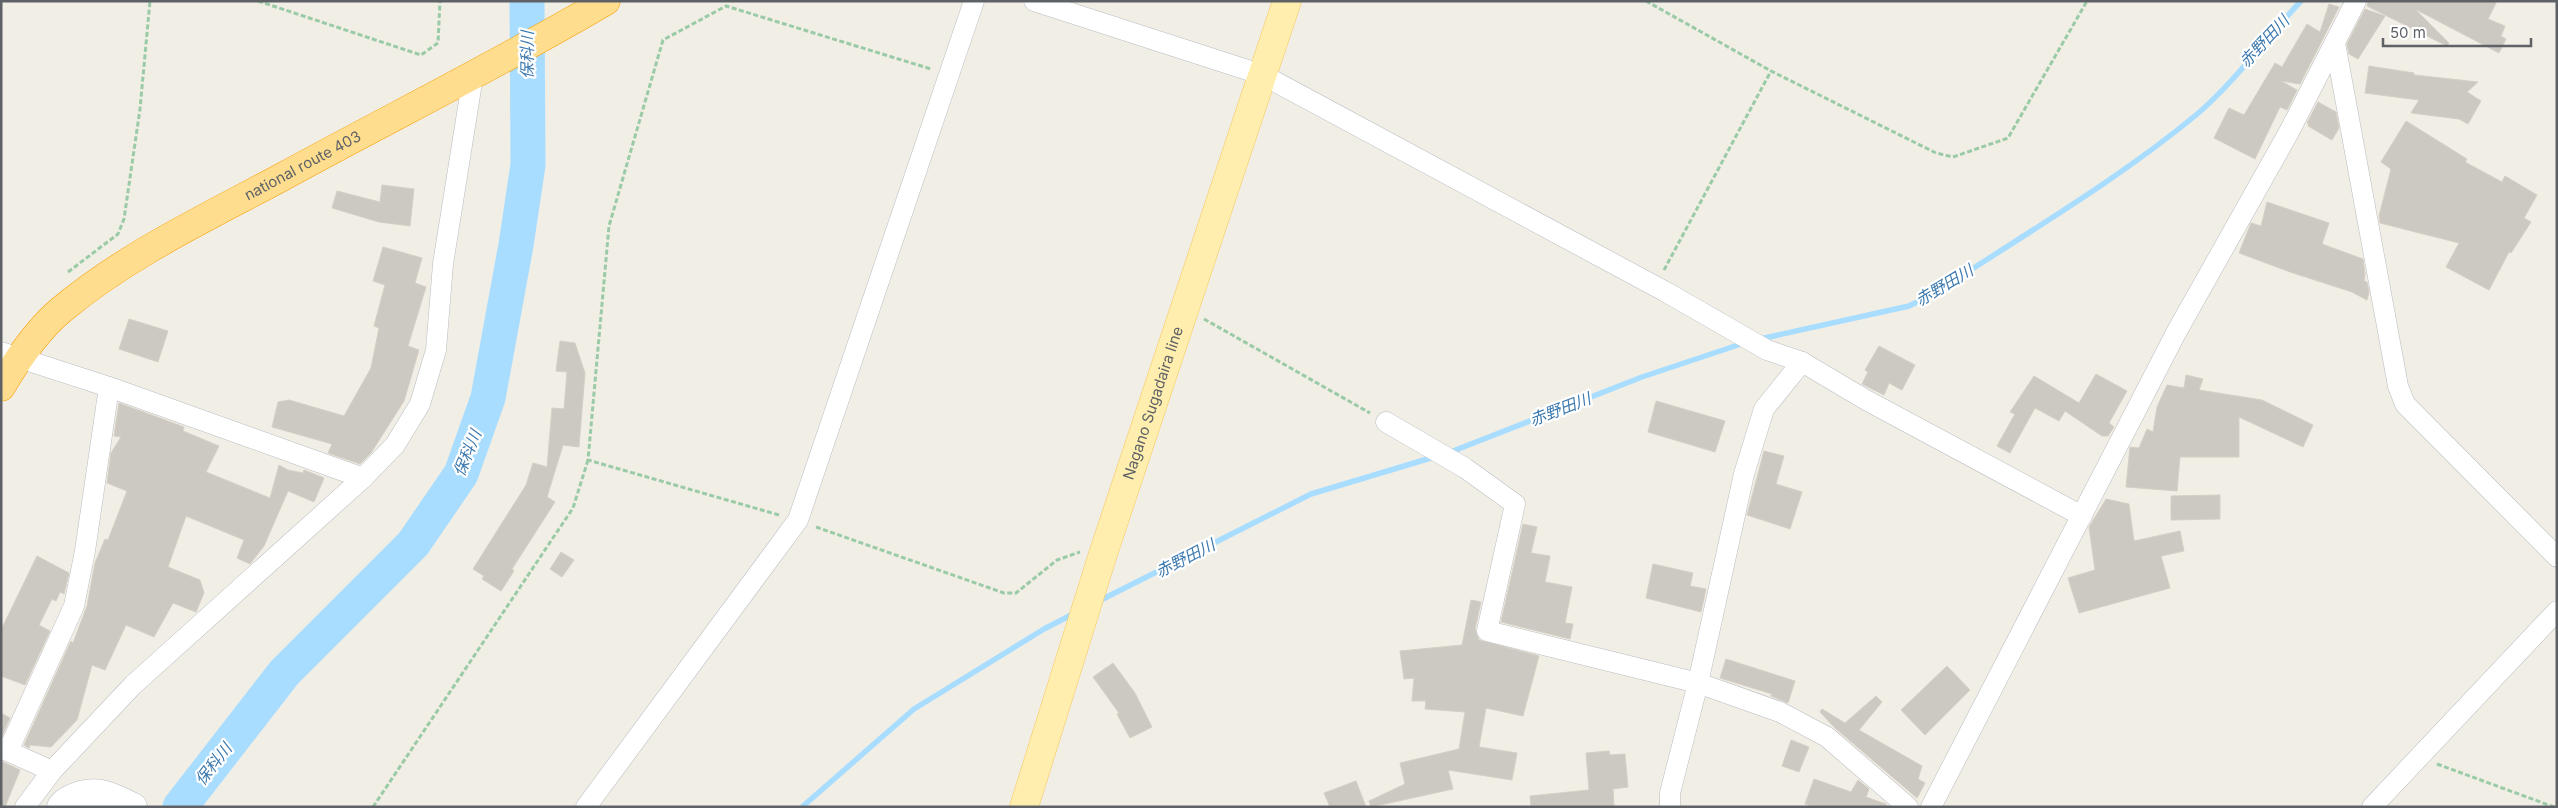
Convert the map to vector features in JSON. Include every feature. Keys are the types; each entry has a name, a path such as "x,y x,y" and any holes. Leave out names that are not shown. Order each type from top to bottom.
{"highway":[{"name":"national route 403","path":"10,354 60,310 127,261 384,121 548,36 606,1"},
{"path":"1,387 10,354"}],"main road":[{"name":"Nagano Sugadaira line","path":"1024,807 1101,560 1287,1"}],"street":[{"path":"586,807 798,520 974,1"},
{"path":"1034,1 1263,75 1660,289 1766,350 1802,362 1866,400 2082,516"},
{"path":"1931,807 2177,331 2237,227 2356,1"},
{"path":"2335,43 2398,386 2405,404 2557,558"},
{"path":"25,807 52,771 133,685 363,478 395,445 420,404 436,350 443,264 476,75"},
{"path":"10,354 109,387 363,478"},
{"path":"1670,807 1670,793 1698,683 1744,474 1764,408 1802,362"},
{"path":"52,771 5,749 74,606 85,551 109,387"},
{"path":"1386,422 1465,468 1515,504 1487,631 1698,683 1780,712 1827,738 1908,807"},
{"path":"2372,807 2557,611"},
{"path":"61,807 64,802 83,793 103,792 133,807"}],"path":[{"path":"61,279 118,234 124,219 140,110 150,1"},
{"path":"258,1 421,55 438,43 440,1"},
{"path":"1646,1 1771,71 1936,153 1953,158 2008,138 2087,1"},
{"path":"373,807 573,508 588,460 609,226 663,40 726,6 950,75"},
{"path":"1660,289 1771,71"},
{"path":"1185,309 1386,422"},
{"path":"588,460 798,520 1004,593 1016,593 1057,560 1076,552 1101,560"},
{"path":"2419,758 2554,807"}],"building":[{"path":"2368,1 2497,1 2488,19 2505,26 2501,36 2506,39 2499,53 2415,9 2449,43 2447,46 2367,6"},
{"path":"2329,4 2339,7 2300,84 2281,81 2297,90 2287,110 2280,107 2255,159 2214,138 2229,108 2244,115 2275,63 2282,67 2307,24 2320,32"},
{"path":"2365,9 2385,16 2358,59 2349,54 2347,44"},
{"path":"2369,66 2414,73 2414,75 2478,82 2467,92 2481,101 2468,124 2459,119 2411,113 2419,100 2365,93"},
{"path":"2318,102 2336,112 2339,128 2332,140 2308,126 2309,124 2307,123"},
{"path":"2406,121 2467,159 2465,162 2502,182 2505,176 2537,195 2524,218 2531,222 2511,253 2509,252 2489,290 2446,267 2459,243 2380,223 2379,216 2391,169 2381,162"},
{"path":"382,185 414,189 410,226 379,222 332,208 337,191 380,202"},
{"path":"2267,202 2329,223 2322,244 2363,259 2364,281 2367,282 2369,292 2367,300 2352,292 2239,253 2251,223 2261,226"},
{"path":"383,247 422,258 415,283 426,287 408,346 419,350 404,401 371,453 360,464 328,453 332,444 272,427 278,402 289,400 344,416 371,368 379,328 374,326 385,285 373,281"},
{"path":"129,319 168,331 158,362 119,349"},
{"path":"560,341 575,343 585,373 579,447 563,445 547,497 555,502 512,569 514,571 501,591 482,579 484,576 473,569 526,485 533,463 547,467 552,408 564,409 567,372 556,371"},
{"path":"1879,346 1915,365 1902,390 1889,383 1884,395 1862,384 1868,372 1865,370"},
{"path":"2096,374 2127,391 2109,423 2114,427 2108,436 2102,436 2065,411 2059,421 2035,408 2010,453 1997,446 2015,414 2010,412 2034,376 2079,403"},
{"path":"2186,375 2203,379 2199,390 2262,400 2313,425 2303,447 2239,417 2239,457 2180,457 2177,491 2126,487 2130,447 2139,448 2147,429 2153,432 2157,407 2167,385 2184,388"},
{"path":"1656,401 1725,421 1715,452 1648,432"},
{"path":"119,403 184,427 183,431 219,446 206,472 270,498 279,465 288,470 303,473 304,470 324,478 314,502 288,491 264,546 250,564 237,558 244,540 186,516 168,567 200,580 204,593 196,612 173,603 154,637 126,625 105,670 92,665 77,720 51,747 30,745 29,748 24,745 71,641 73,643 87,606 95,563 105,539 108,540 127,491 107,483 111,453 121,437 114,436"},
{"path":"1764,451 1784,456 1776,484 1802,492 1790,529 1747,515"},
{"path":"2220,495 2220,519 2171,520 2171,496"},
{"path":"2106,499 2129,504 2134,541 2180,531 2184,551 2161,556 2170,588 2079,613 2068,578 2095,570 2089,527"},
{"path":"1523,524 1537,527 1531,553 1550,556 1545,582 1572,587 1565,623 1573,624 1570,639 1501,622"},
{"path":"561,552 574,560 562,577 550,569"},
{"path":"37,556 69,573 64,594 60,592 56,601 52,599 39,625 50,631 25,685 1,676 1,630"},
{"path":"1653,564 1693,573 1690,586 1706,589 1701,612 1646,598"},
{"path":"1471,600 1481,602 1475,629 1479,640 1539,656 1523,716 1486,708 1479,747 1517,753 1512,780 1448,770 1453,789 1371,807 1369,801 1405,784 1400,763 1459,749 1465,712 1425,709 1426,701 1412,701 1414,678 1404,679 1400,651 1462,645"},
{"path":"1726,659 1795,681 1788,703 1771,696 1772,694 1720,678"},
{"path":"1113,663 1135,693 1152,727 1130,738 1117,714 1119,713 1093,677"},
{"path":"1947,666 1970,690 1925,735 1901,710"},
{"path":"1876,696 1882,702 1859,730 1922,766 1918,779 1925,783 1917,798 1835,728 1820,712 1822,709 1845,723"},
{"path":"1,713 10,718 2,736 1,736"},
{"path":"1791,740 1809,747 1799,772 1782,766"},
{"path":"1609,751 1610,755 1625,754 1628,787 1613,789 1614,807 1531,807 1530,796 1589,790 1586,753"},
{"path":"1,761 20,770 5,807 1,807"},
{"path":"1814,779 1851,792 1858,780 1869,789 1866,797 1886,804 1887,807 1814,807 1805,804"},
{"path":"1356,781 1366,807 1330,807 1324,793"}],"waterway":[{"name":"保科川","path":"180,807 284,673 413,544 461,474 488,398 516,245 528,165 527,1"},
{"name":"赤野田川","path":"1760,339 1909,306 1934,294 2067,208 2165,140 2224,89 2301,1"},
{"name":"赤野田川","path":"1448,453 1642,377 1744,343"},
{"name":"赤野田川","path":"1097,602 1311,494 1434,457"},
{"name":"赤野田川","path":"802,807 914,709 1044,629 1075,613"}]}
